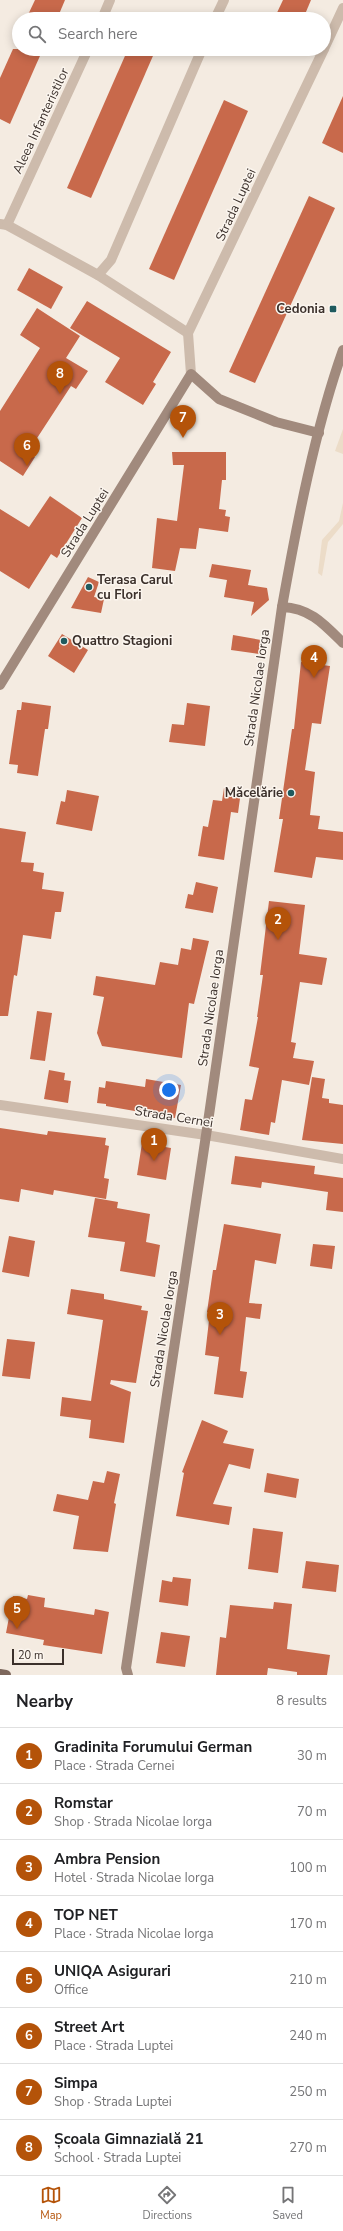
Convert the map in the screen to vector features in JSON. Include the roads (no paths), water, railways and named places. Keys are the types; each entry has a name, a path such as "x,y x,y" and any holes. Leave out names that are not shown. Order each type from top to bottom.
{"main road":[{"name":"Strada Nicolae Iorga","path":"128,1675 126,1668 206,1135 282,606 290,562 319,433 343,350"},
{"path":"191,374 219,399 276,422 319,433"},
{"name":"Strada Luptei","path":"0,685 191,374"},
{"path":"282,606 299,608 307,611 323,623 343,643"},
{"path":"0,1674 6,1675"}],"street":[{"path":"105,12 110,0"},
{"path":"218,12 224,0"},
{"name":"Strada Luptei","path":"331,34 343,8"},
{"name":"Aleea Infanteristilor","path":"4,224 85,56"},
{"path":"98,275 110,260 199,56"},
{"name":"Strada Luptei","path":"191,374 188,333 321,56"},
{"path":"4,224 98,275 188,333"},
{"name":"Strada Cernei","path":"0,1104 206,1135 343,1158"}],"place":[{"name":"Cedonia","path":"333,309"},
{"name":"Școala Gimnazială 21","path":"60,394"},
{"name":"Simpa","path":"183,438"},
{"name":"Street Art","path":"27,466"},
{"name":"Terasa Carul cu Flori","path":"89,587"},
{"name":"Quattro Stagioni","path":"64,641"},
{"name":"TOP NET","path":"314,678"},
{"name":"Măcelărie","path":"291,793"},
{"name":"Romstar","path":"278,940"},
{"name":"Gradinita Forumului German","path":"154,1161"},
{"name":"Ambra Pension","path":"220,1335"},
{"name":"UNIQA Asigurari","path":"17,1629"}]}
